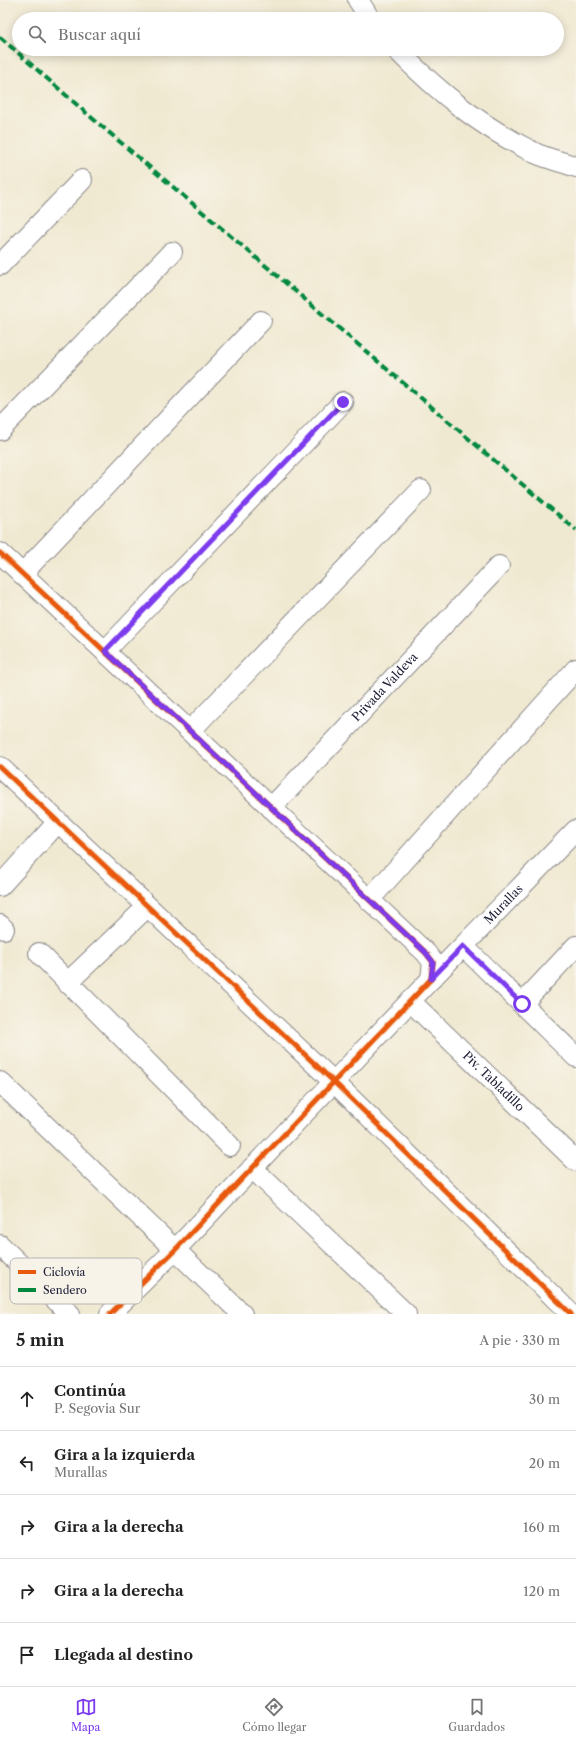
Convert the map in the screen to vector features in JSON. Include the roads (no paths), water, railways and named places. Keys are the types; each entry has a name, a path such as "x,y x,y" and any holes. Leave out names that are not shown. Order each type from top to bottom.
{"street":[{"path":"358,0 366,12"},
{"path":"403,56 427,81 475,119 536,153 576,167"},
{"path":"0,266 82,180"},
{"path":"0,430 172,252"},
{"path":"22,574 261,321"},
{"path":"105,651 343,402"},
{"path":"190,731 421,490"},
{"path":"0,553 426,953 433,962 431,979"},
{"name":"Privada Valdeva","path":"271,808 498,566"},
{"path":"369,900 576,669"},
{"path":"0,767 57,823 334,1082 571,1314"},
{"path":"0,886 57,823"},
{"name":"Murallas","path":"142,1282 175,1250 431,979 576,830"},
{"path":"67,983 147,907"},
{"path":"463,946 576,1057"},
{"path":"522,1004 576,946"},
{"path":"39,953 67,983 230,1146"},
{"name":"Piv. Tabladillo","path":"410,1001 576,1162"},
{"path":"0,1082 242,1314"},
{"path":"252,1168 406,1314"},
{"path":"0,1245 13,1258"},
{"path":"60,1304 70,1314"},
{"name":"Murallas","path":"110,1314 120,1304"}]}
